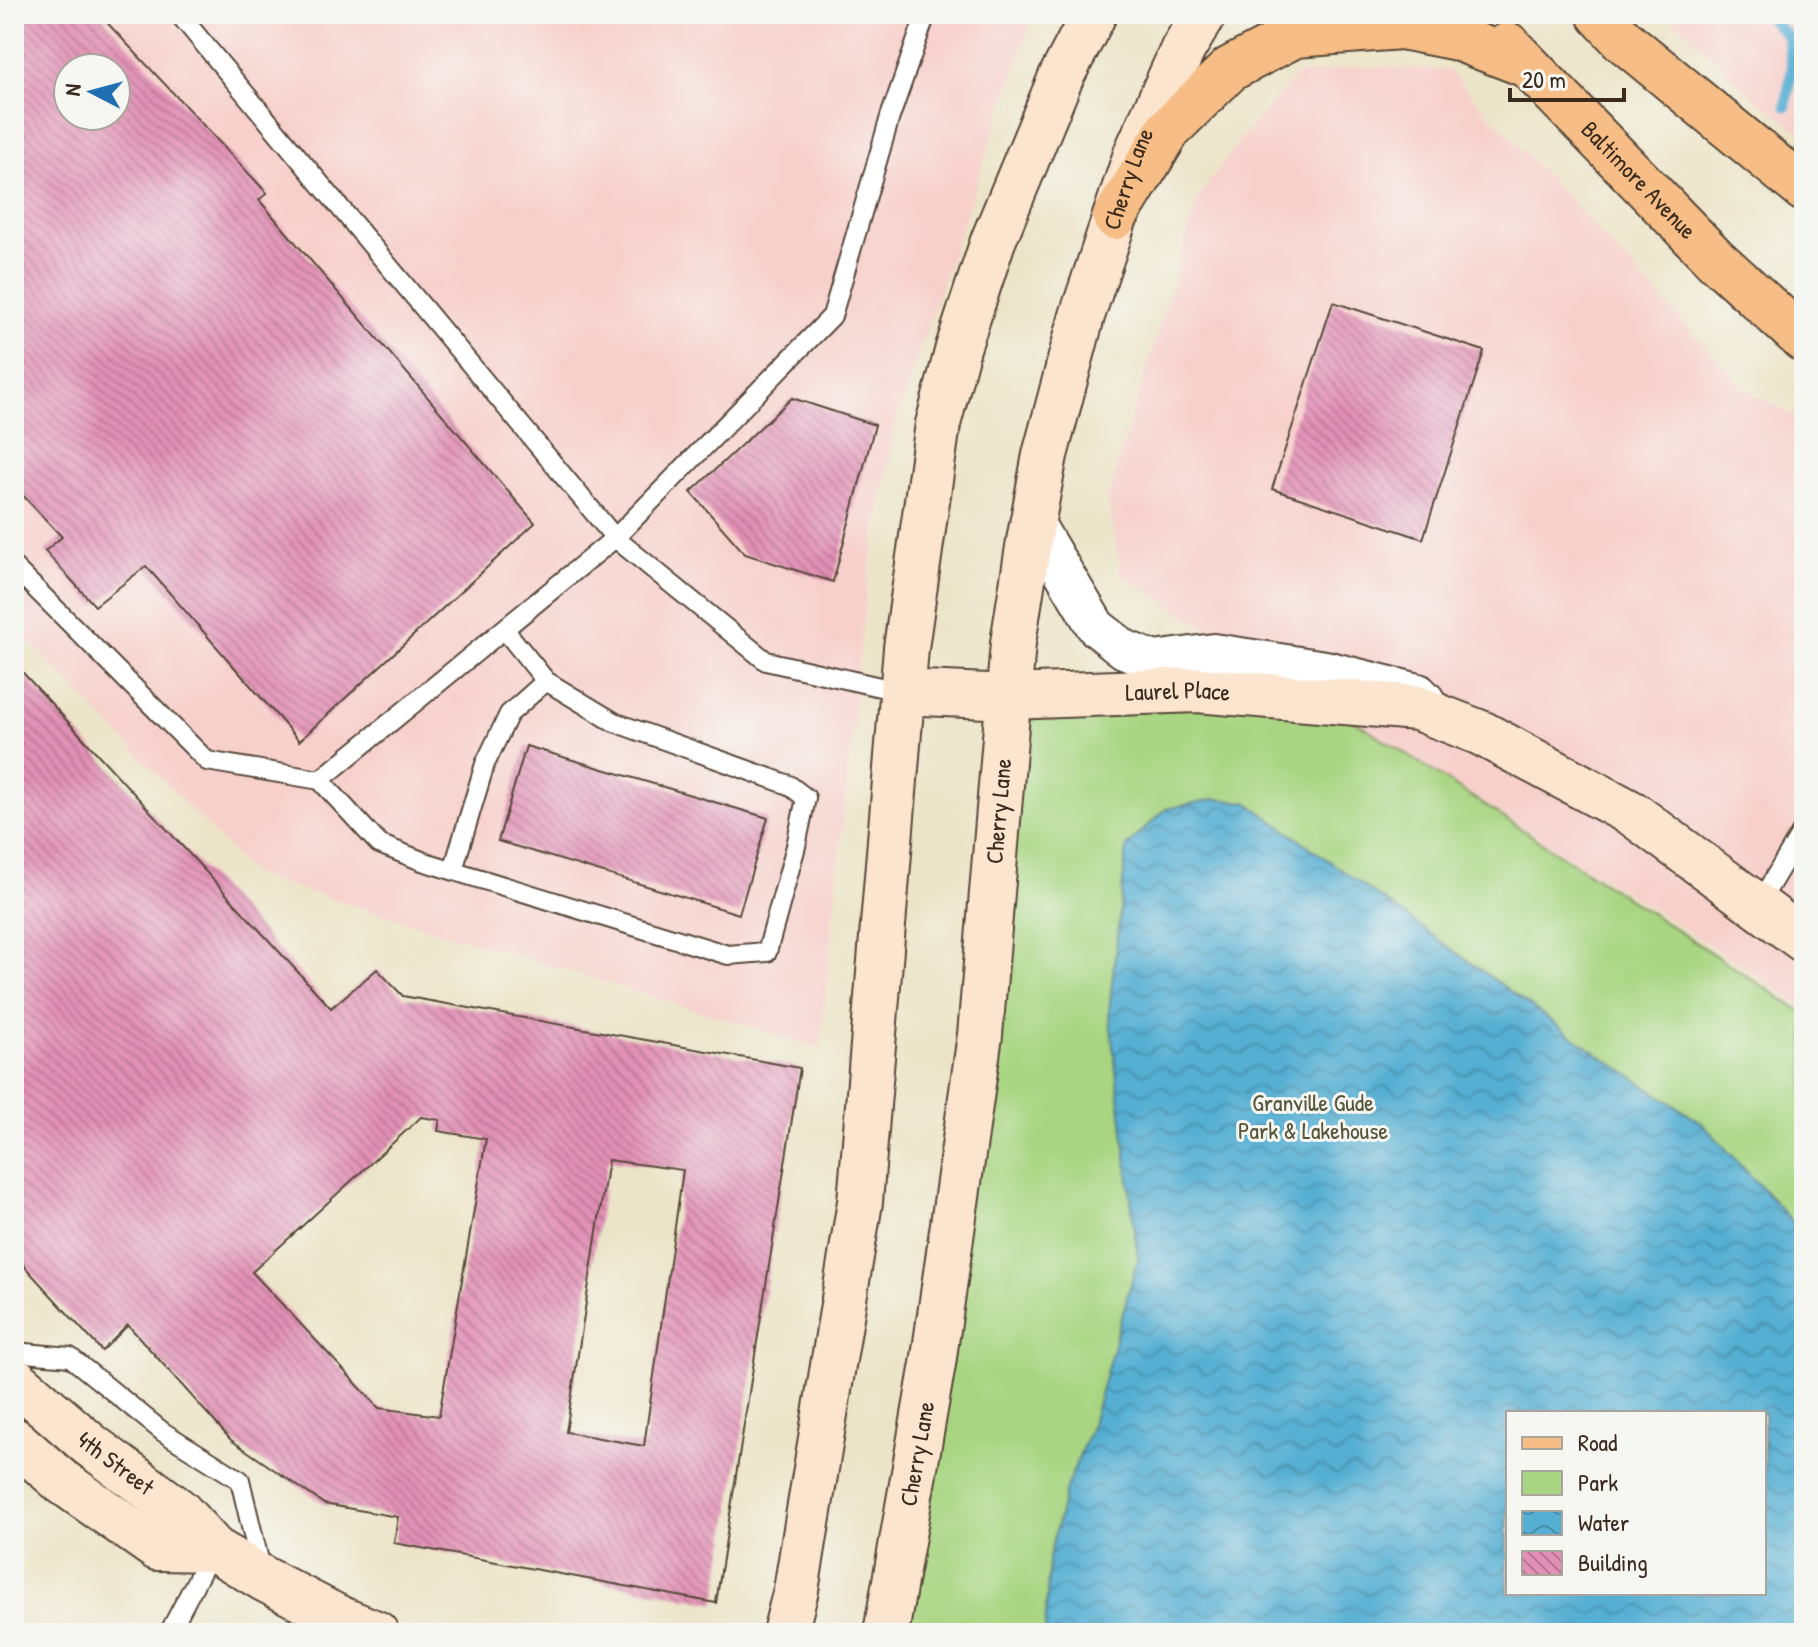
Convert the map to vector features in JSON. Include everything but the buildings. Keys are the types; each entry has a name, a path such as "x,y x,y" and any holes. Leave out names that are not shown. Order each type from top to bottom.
{"main road":[{"path":"785,1633 796,1590 860,1202 902,692 923,514 938,424 958,348 998,227 1061,77 1094,14"},
{"name":"Cherry Lane","path":"886,1633 933,1364 980,1035 1013,643 1045,455 1074,347 1137,151 1183,49 1204,14"},
{"name":"Baltimore Avenue","path":"1479,14 1715,259 1804,340"},
{"path":"1609,23 1804,189"},
{"path":"1115,217 1169,129 1230,69 1295,35 1401,27 1457,38 1527,65"},
{"name":"Laurel Place","path":"902,692 1009,697 1197,690 1417,708 1481,733 1633,814 1804,940"},
{"name":"4th Street","path":"14,1379 89,1444 179,1511 214,1549 341,1619 376,1633"},
{"name":"4th Street","path":"14,1440 61,1481 157,1548 214,1549"}],"street":[{"name":"Laurel Place","path":"1033,521 1096,627 1124,649 1154,661 1214,653 1325,670 1418,693 1452,722"}],"lane":[{"path":"179,14 615,538 766,661 902,692"},
{"path":"320,780 615,538 832,316 890,117 926,14"},
{"path":"14,567 207,761 320,780 379,844 453,870 728,955 767,952 806,798 789,785 614,722 546,681 504,629"},
{"path":"453,870 485,764 509,714 546,681"},
{"path":"1757,907 1804,828"},
{"path":"14,1352 70,1357 163,1432 240,1480 264,1579"},
{"path":"169,1633 214,1549"}],"shaded area":[{"path":"14,14 1034,14 895,422 867,583 820,1048 254,875 14,625"},
{"path":"1668,14 1804,14 1804,135 1752,96"},
{"path":"1358,66 1448,70 1744,388 1804,422 1804,1008 1749,970 1121,574 1108,497 1199,196 1243,136 1297,75"}],"green space":[{"name":"Granville Gude Park & Lakehouse","path":"1009,697 1323,700 1804,1013 1804,1633 883,1633"}],"water":[{"name":"Granville Gude Park & Lakehouse","path":"1214,799 1247,802 1589,1048 1703,1124 1804,1234 1804,1633 1045,1633 1049,1558 1066,1488 1091,1427 1138,1258 1109,1011 1127,846 1166,809"}],"waterway":[{"path":"1766,14 1788,37 1792,68 1786,106"}]}
